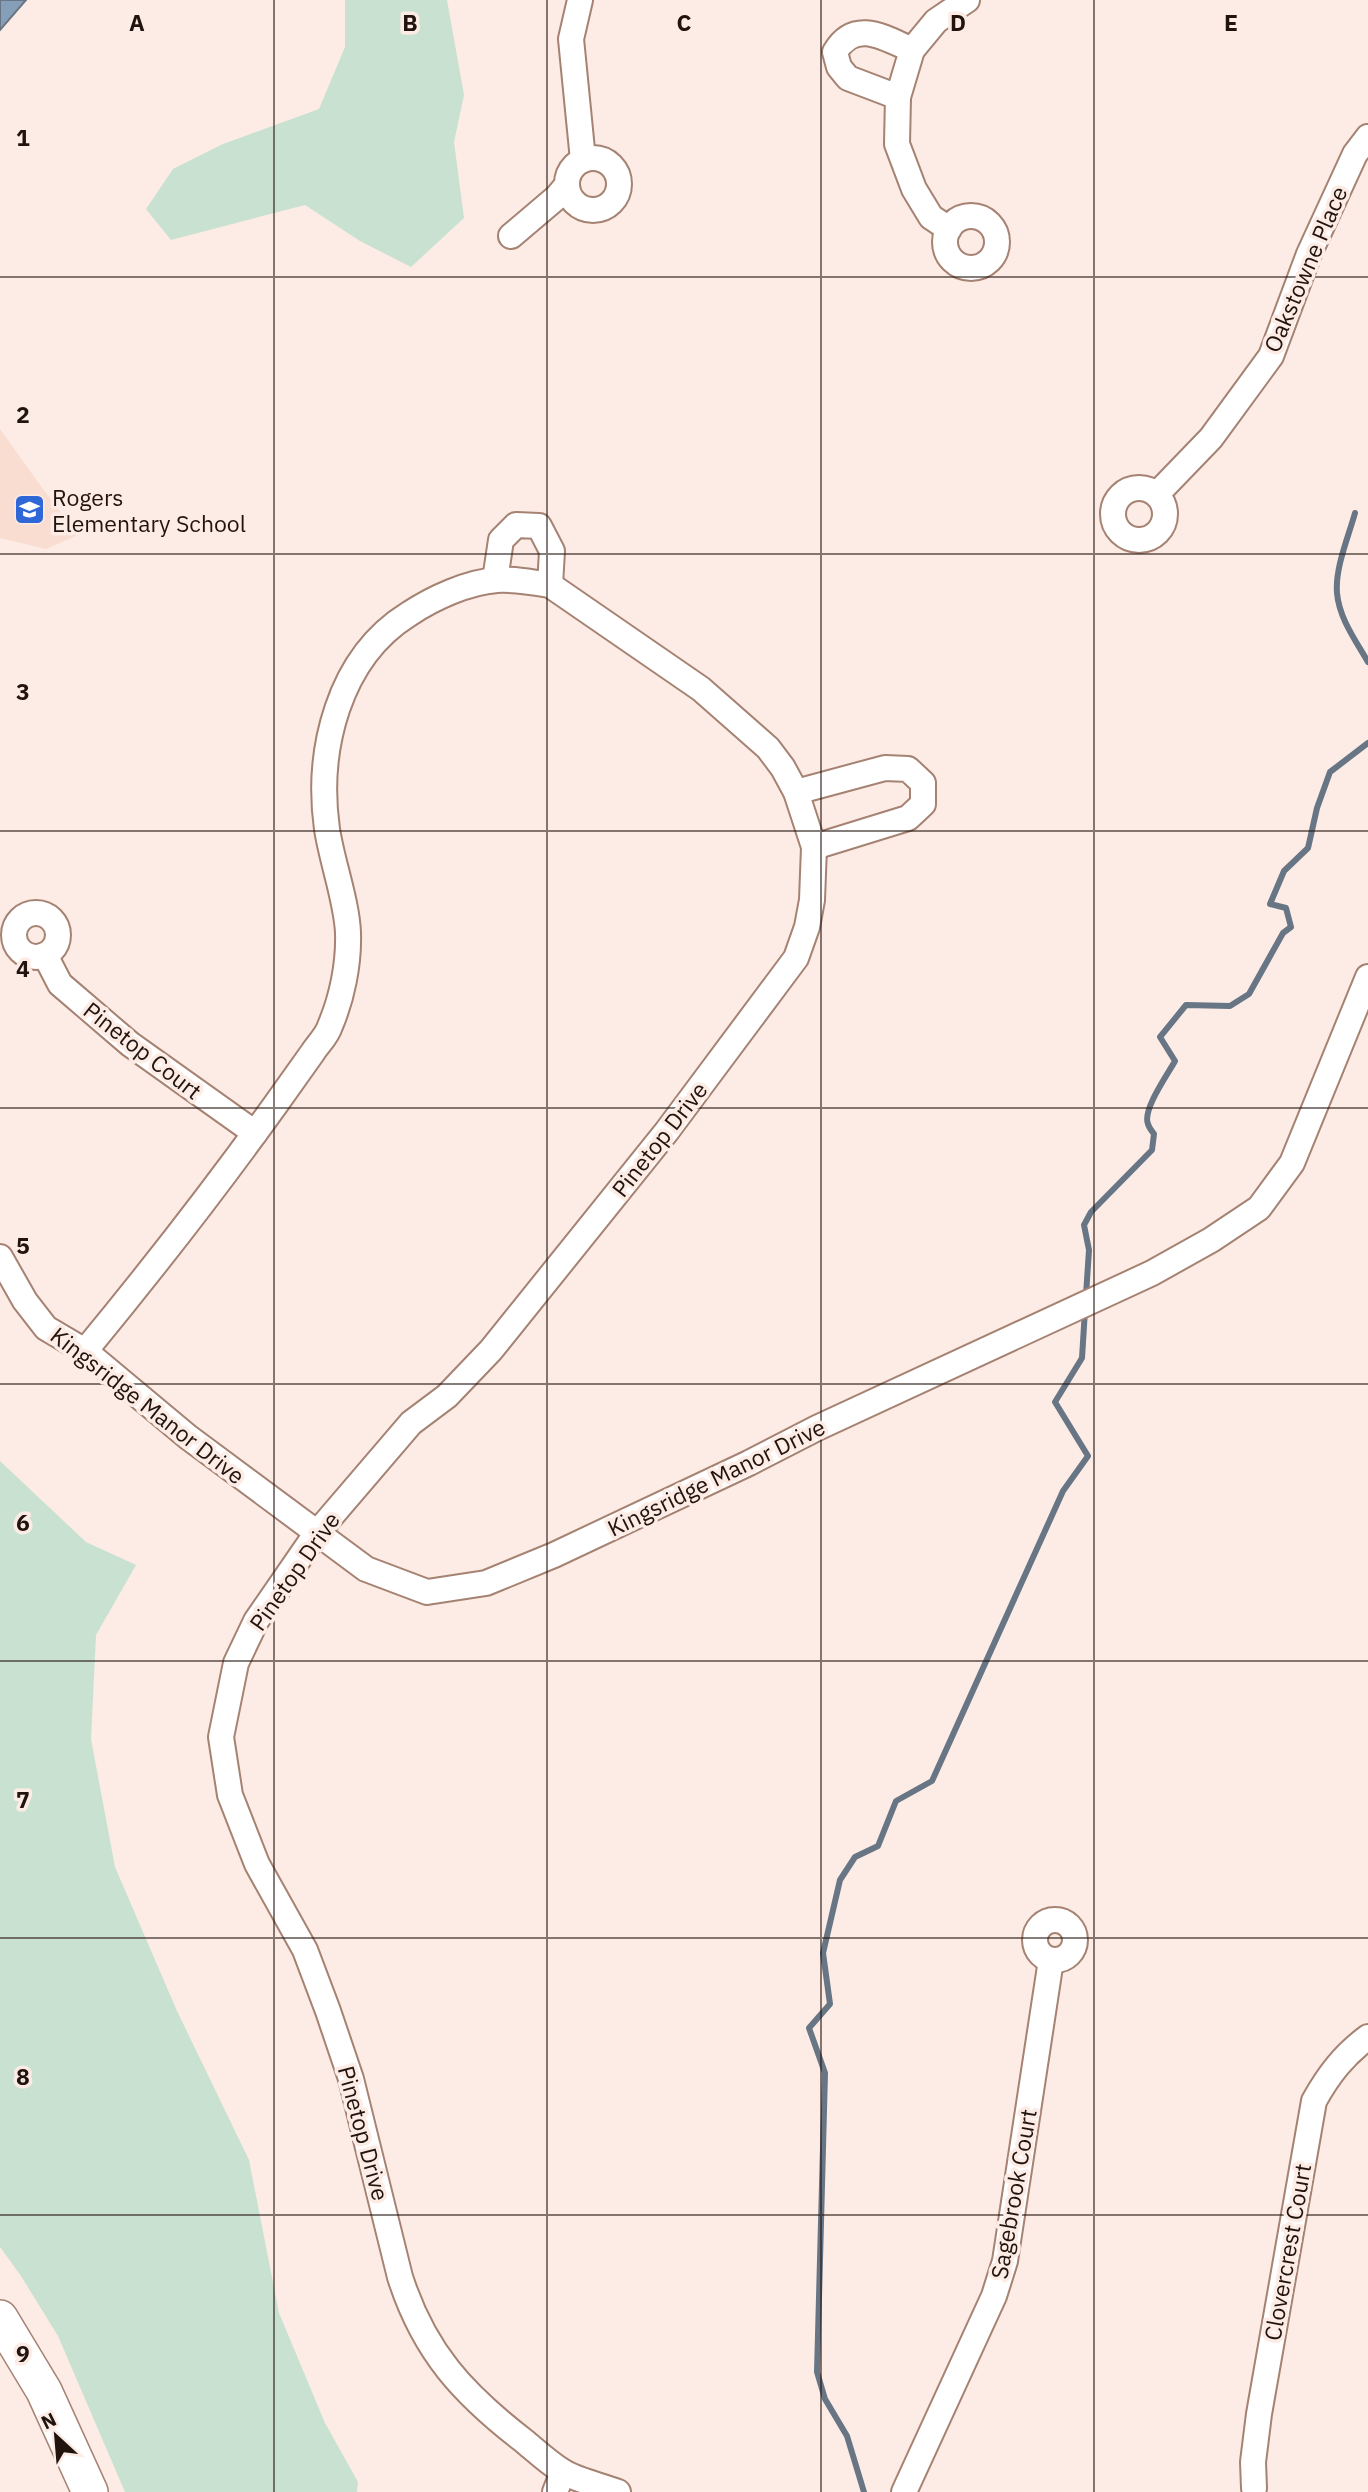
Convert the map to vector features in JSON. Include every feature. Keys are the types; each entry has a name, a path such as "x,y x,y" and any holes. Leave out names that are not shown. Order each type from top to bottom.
{"street":[{"path":"580,0 571,39 583,160"},
{"path":"949,229 931,217 914,189 897,144 898,97 912,51 936,22 967,0"},
{"path":"898,97 848,78 839,67 835,52 841,42 853,35 871,32 912,51"},
{"name":"Oakstowne Place","path":"1157,494 1211,438 1271,356 1309,254 1355,154 1368,137"},
{"path":"511,236 557,197 566,185 571,169 583,160 595,158 611,164 619,179 616,196 604,208 587,209 573,201 566,185"},
{"path":"495,580 501,540 516,525 539,526 552,551 550,585"},
{"name":"Pinetop Drive","path":"85,1352 255,1133 330,1028 345,976 348,932 327,827 323,779 338,703 353,671 374,644 399,620 443,596 495,580 550,585 701,689 768,748 796,792 814,847 812,900 807,927 796,958 667,1131 491,1350 447,1396 411,1423 316,1534 256,1621 236,1663 221,1737 230,1795 257,1864 304,1950 328,2011 351,2079 400,2277 410,2307 425,2336 456,2382 559,2482 618,2492"},
{"path":"796,792 885,768 908,769 923,783 923,804 908,818 814,847"},
{"name":"Pinetop Court","path":"45,956 60,984 121,1037 255,1133"},
{"name":"Kingsridge Manor Drive","path":"0,1257 25,1301 46,1328 85,1352 188,1437 366,1569 427,1592 486,1583 749,1464 817,1428 1152,1273 1211,1241 1259,1208 1292,1163 1368,977"},
{"name":"Sagebrook Court","path":"904,2492 994,2296 1006,2261 1051,1960"},
{"name":"Clovercrest Court","path":"1255,2491 1253,2462 1259,2414 1314,2101 1339,2060 1368,2037"},
{"path":"0,2318 44,2391 90,2492"}],"shaded area":[{"name":"Rogers Elementary School","path":"0,429 78,535 46,549 0,538"}],"green space":[{"path":"345,0 447,0 464,95 454,142 464,218 411,267 360,241 305,205 171,240 146,209 173,169 223,144 319,109 345,47"},
{"path":"0,1461 86,1542 136,1565 96,1635 91,1739 115,1867 177,2011 249,2160 279,2313 325,2423 358,2482 357,2492 125,2492 58,2336 0,2247"}],"water":[{"path":"0,0 26,0 0,30"}],"waterway":[{"path":"1355,513 1340,563 1337,593 1353,638 1368,662"},
{"path":"1086,1295 1089,1250 1084,1225 1091,1212 1152,1150 1154,1134 1148,1124 1149,1110 1175,1061 1160,1037 1186,1005 1230,1006 1249,994 1283,933 1291,927 1286,908 1270,904 1284,871 1308,848 1317,808 1330,772 1368,743"},
{"path":"864,2492 847,2436 825,2399 817,2372 825,2073 809,2028 830,2004 823,1953 840,1880 855,1857 878,1846 896,1801 932,1781 1063,1491 1088,1456 1055,1402 1082,1358 1085,1310"}],"place":[{"name":"Rogers Elementary School","path":"29,510"}]}
